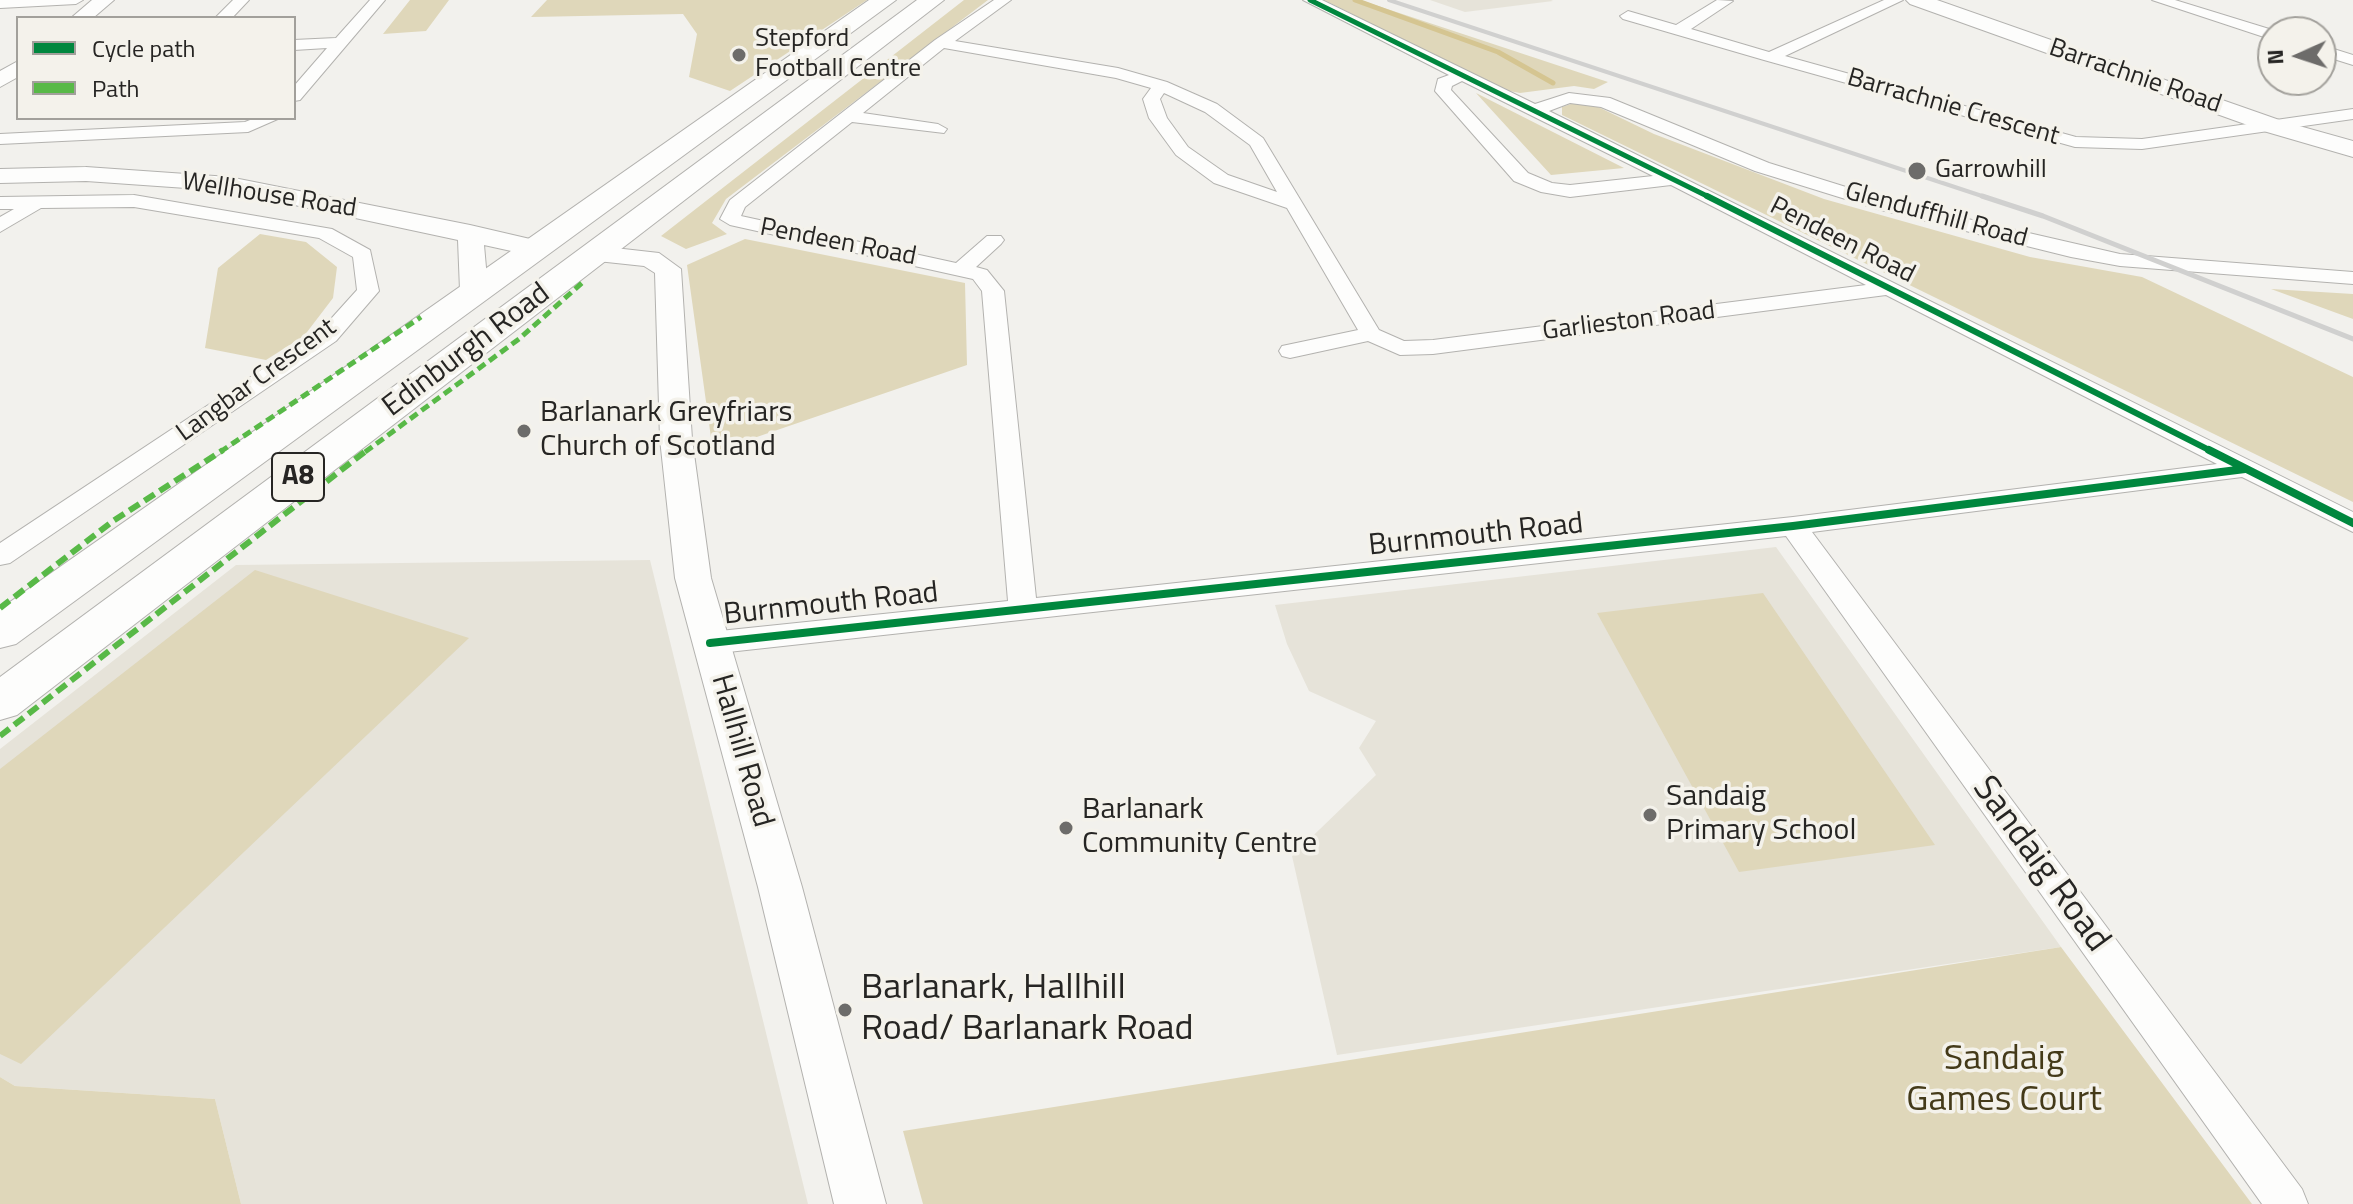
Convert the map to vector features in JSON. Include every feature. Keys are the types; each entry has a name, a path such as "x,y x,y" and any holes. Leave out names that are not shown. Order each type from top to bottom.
{"main road":[{"name":"Edinburgh Road","path":"0,632 474,290 884,0"},
{"name":"Edinburgh Road","path":"0,702 932,0"},
{"name":"Barrachnie Road","path":"1917,0 2276,127 2353,149"},
{"path":"737,104 785,112"},
{"path":"534,248 597,254"}],"street":[{"path":"0,4 76,0"},
{"path":"84,16 104,0"},
{"path":"225,16 242,0"},
{"path":"296,94 378,0"},
{"name":"Pendeen Road","path":"1004,0 941,43 737,204 730,219 753,227 962,268 980,274 993,291 1023,608"},
{"name":"Pendeen Road","path":"1310,0 1674,179 2353,523"},
{"name":"Barrachnie Crescent","path":"1770,57 1896,0"},
{"path":"2159,0 2257,30"},
{"path":"1679,30 1726,1"},
{"path":"1628,16 1770,57"},
{"path":"296,45 340,43"},
{"path":"941,43 1118,73 1161,86 1211,108 1257,142 1371,334 1290,351"},
{"name":"Barrachnie Crescent","path":"1770,57 2075,142 2142,144 2353,114"},
{"path":"0,81 16,69"},
{"path":"1461,76 1444,83 1443,91 1521,177 1548,188 1570,191 1674,179"},
{"path":"1161,86 1151,99 1158,118 1182,151 1221,179 1292,204"},
{"name":"Glenduffhill Road","path":"1535,110 1569,98 1604,102 1762,167 1888,206 2071,251 2120,260 2353,278"},
{"path":"849,116 938,129"},
{"path":"0,139 248,127 266,120"},
{"name":"Wellhouse Road","path":"0,176 86,174 229,184 534,248"},
{"name":"Langbar Crescent","path":"0,203 134,201 325,233 363,254 368,291 328,336 0,556"},
{"path":"0,226 34,204"},
{"path":"470,233 474,290"},
{"path":"962,268 994,240"},
{"name":"Hallhill Road","path":"597,254 650,259 668,269 676,439 692,547 693,578 777,875 860,1204"},
{"name":"Garlieston Road","path":"1371,334 1400,348 1433,347 1890,288"},
{"name":"Burnmouth Road","path":"710,643 1793,526 2245,469"},
{"name":"Sandaig Road","path":"1793,526 2287,1204"}],"shaded area":[{"path":"1430,0 1551,0 1553,1 1465,12"},
{"name":"Sandaig Primary School","path":"1776,547 2061,947 1337,1055 1292,856 1376,775 1359,748 1376,721 1309,691 1287,644 1275,605"},
{"path":"650,560 808,1204 241,1204 215,1099 15,1086 0,1077 0,749 236,565"}],"green space":[{"path":"410,0 449,0 426,31 383,34"},
{"name":"Stepford Football Centre","path":"547,0 867,0 730,91 689,77 697,34 683,14 531,17"},
{"path":"964,0 988,0 726,199 712,223 727,234 686,249 661,236"},
{"path":"1324,0 1360,0 1608,82 1594,89 1574,86 1520,93 1504,90"},
{"path":"1476,93 1624,168 1551,175"},
{"path":"1574,103 1592,104 1654,134 1824,199 2030,257 2142,277 2353,377 2353,502 1562,115 1562,107"},
{"path":"260,234 306,242 337,267 333,298 304,336 266,360 205,348 218,268"},
{"path":"745,239 965,283 967,365 713,452 687,265"},
{"path":"2271,289 2353,294 2353,319"},
{"path":"255,570 469,638 21,1064 0,1054 0,769"},
{"path":"1763,593 1935,845 1739,872 1597,613"},
{"name":"Sandaig Games Court","path":"2061,947 2252,1204 923,1204 903,1131"},
{"path":"0,1077 15,1086 215,1099 241,1204 0,1204"}],"waterway":[{"path":"1355,0 1498,52 1553,83"}],"railway":[{"path":"1389,0 1988,198"},
{"path":"1982,196 2043,216 2353,339"}],"marked path":[{"path":"0,736 419,410 519,339 582,283"},
{"path":"0,608 113,521 185,472 244,438 421,317"}],"cycle path":[{"path":"1310,0 1674,179 2353,523"},
{"path":"710,643 1793,526 2245,469"}],"place":[{"name":"Stepford Football Centre","path":"739,55"},
{"name":"Garrowhill","path":"1917,171"},
{"name":"Barlanark Greyfriars Church of Scotland","path":"524,431"},
{"name":"Sandaig Primary School","path":"1650,815"},
{"name":"Barlanark Community Centre","path":"1066,828"},
{"name":"Barlanark, Hallhill Road/ Barlanark Road","path":"845,1010"}]}
